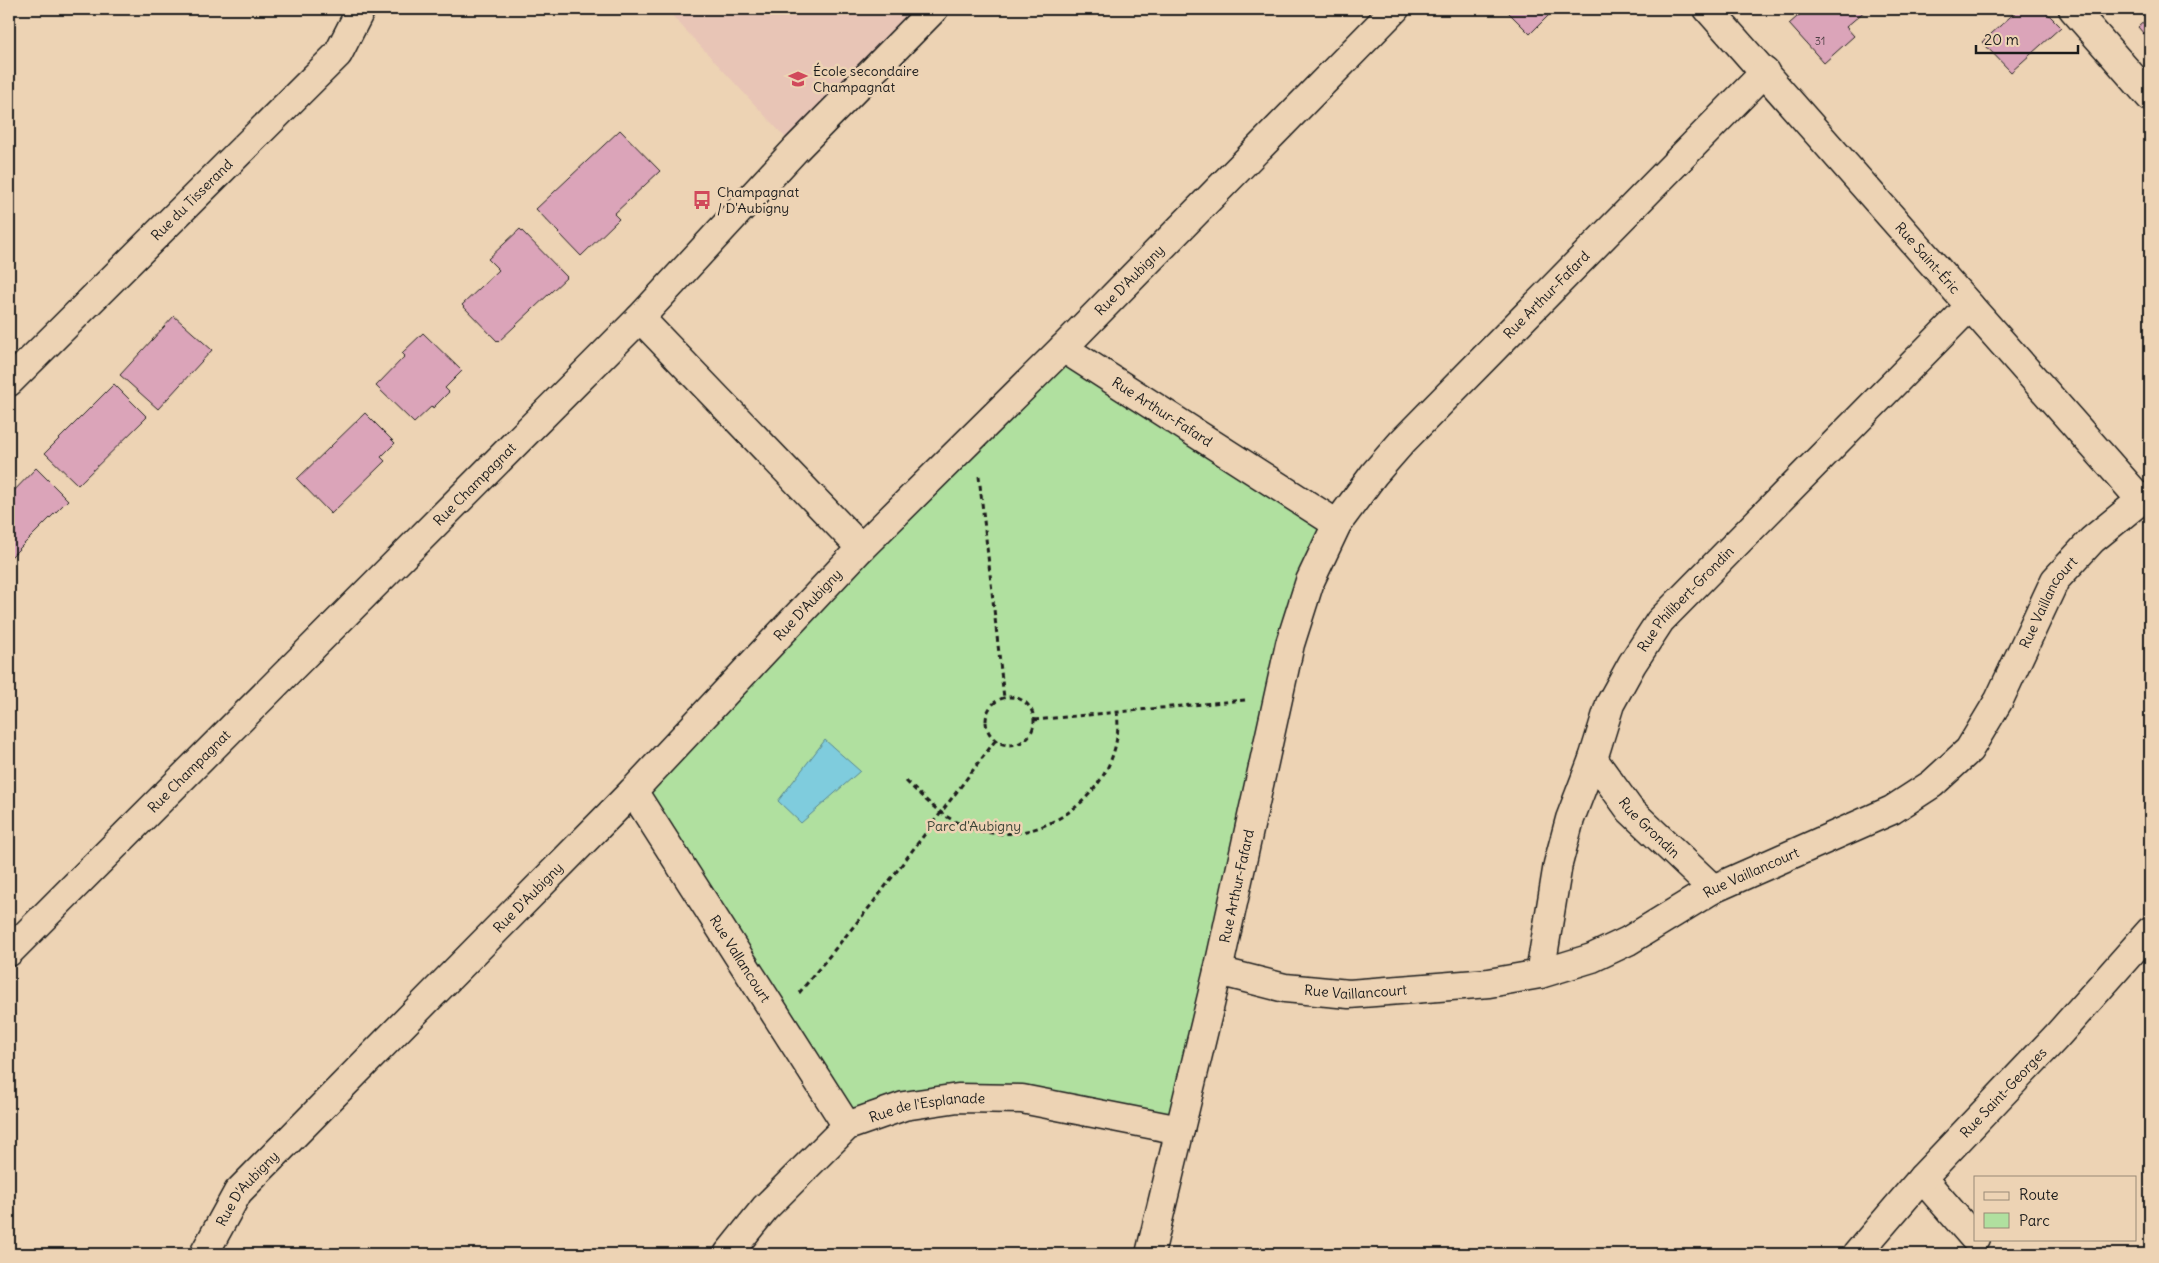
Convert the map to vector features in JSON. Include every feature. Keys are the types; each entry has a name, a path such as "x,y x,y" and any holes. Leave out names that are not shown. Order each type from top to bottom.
{"street":[{"name":"Rue du Tisserand","path":"9,382 338,54 361,9"},
{"name":"Rue Champagnat","path":"9,952 640,318 796,149 934,9"},
{"name":"Rue D'Aubigny","path":"204,1254 238,1192 633,791 861,548 1063,348 1394,9"},
{"name":"Rue Saint-Éric","path":"1708,9 1970,306 2146,498"},
{"path":"2073,9 2150,97"},
{"name":"Rue Arthur-Fafard","path":"1150,1254 1218,971 1290,644 1310,581 1337,524 1374,474 1402,442 1765,72"},
{"name":"Rue Philibert-Grondin","path":"1540,974 1558,864 1570,818 1593,759 1610,704 1632,664 1660,621 1970,306"},
{"path":"640,318 861,548"},
{"name":"Rue Arthur-Fafard","path":"1063,348 1337,524"},
{"name":"Rue Vaillancourt","path":"1218,971 1285,988 1349,994 1490,983 1540,974 1592,958 1628,941 1713,889 1892,810 1932,784 1969,750 1999,700 2055,580 2092,540 2146,498"},
{"name":"Rue Grondin","path":"1593,759 1630,810 1713,889"},
{"name":"Rue Vallancourt","path":"633,791 847,1126"},
{"name":"Rue Saint-Georges","path":"1857,1254 1922,1178 2149,937"},
{"name":"Rue de l'Esplanade","path":"728,1254 765,1208 847,1126 904,1106 958,1098 1022,1099 1180,1130"},
{"path":"1922,1178 1974,1238"},
{"path":"1976,1240 1989,1254"}],"path":[{"path":"974,436 1004,698"},
{"path":"1012,697 1026,703 1034,720 1032,732 1020,744 1012,746 996,741 986,729 986,713 990,706 1004,698 1012,697"},
{"path":"1034,720 1278,697"},
{"path":"906,781 940,814 954,822 978,831 1020,832 1040,828 1076,808 1091,793 1103,776 1112,757 1118,712"},
{"path":"778,1019 872,904 996,741"}],"shaded area":[{"name":"École secondaire Champagnat","path":"666,9 934,9 796,149"}],"green space":[{"name":"Parc d'Aubigny","path":"1063,348 1337,524 1310,581 1180,1130 1022,1099 847,1126 633,791"}],"water":[{"path":"825,740 860,771 801,823 778,801"}],"building":[{"path":"1505,9 1555,9 1530,34"},
{"path":"1806,9 1867,9 1846,27 1854,36 1824,63 1789,24"},
{"path":"2019,9 2043,9 2061,27 2011,72 1982,42"},
{"path":"2150,16 2150,41 2138,27"},
{"path":"620,130 660,171 614,214 619,219 581,256 536,209"},
{"path":"520,229 567,277 498,342 462,305 499,270 488,259"},
{"path":"174,316 212,350 158,409 120,375"},
{"path":"423,333 462,371 445,388 449,392 414,423 376,386 405,356 402,353"},
{"path":"114,384 147,417 78,485 45,453"},
{"path":"365,413 395,443 381,457 385,461 331,514 297,479"},
{"path":"36,468 68,500 9,559 9,496"}],"place":[{"name":"École secondaire Champagnat","path":"798,79"},
{"name":"Champagnat / D'Aubigny","path":"702,200"}]}
